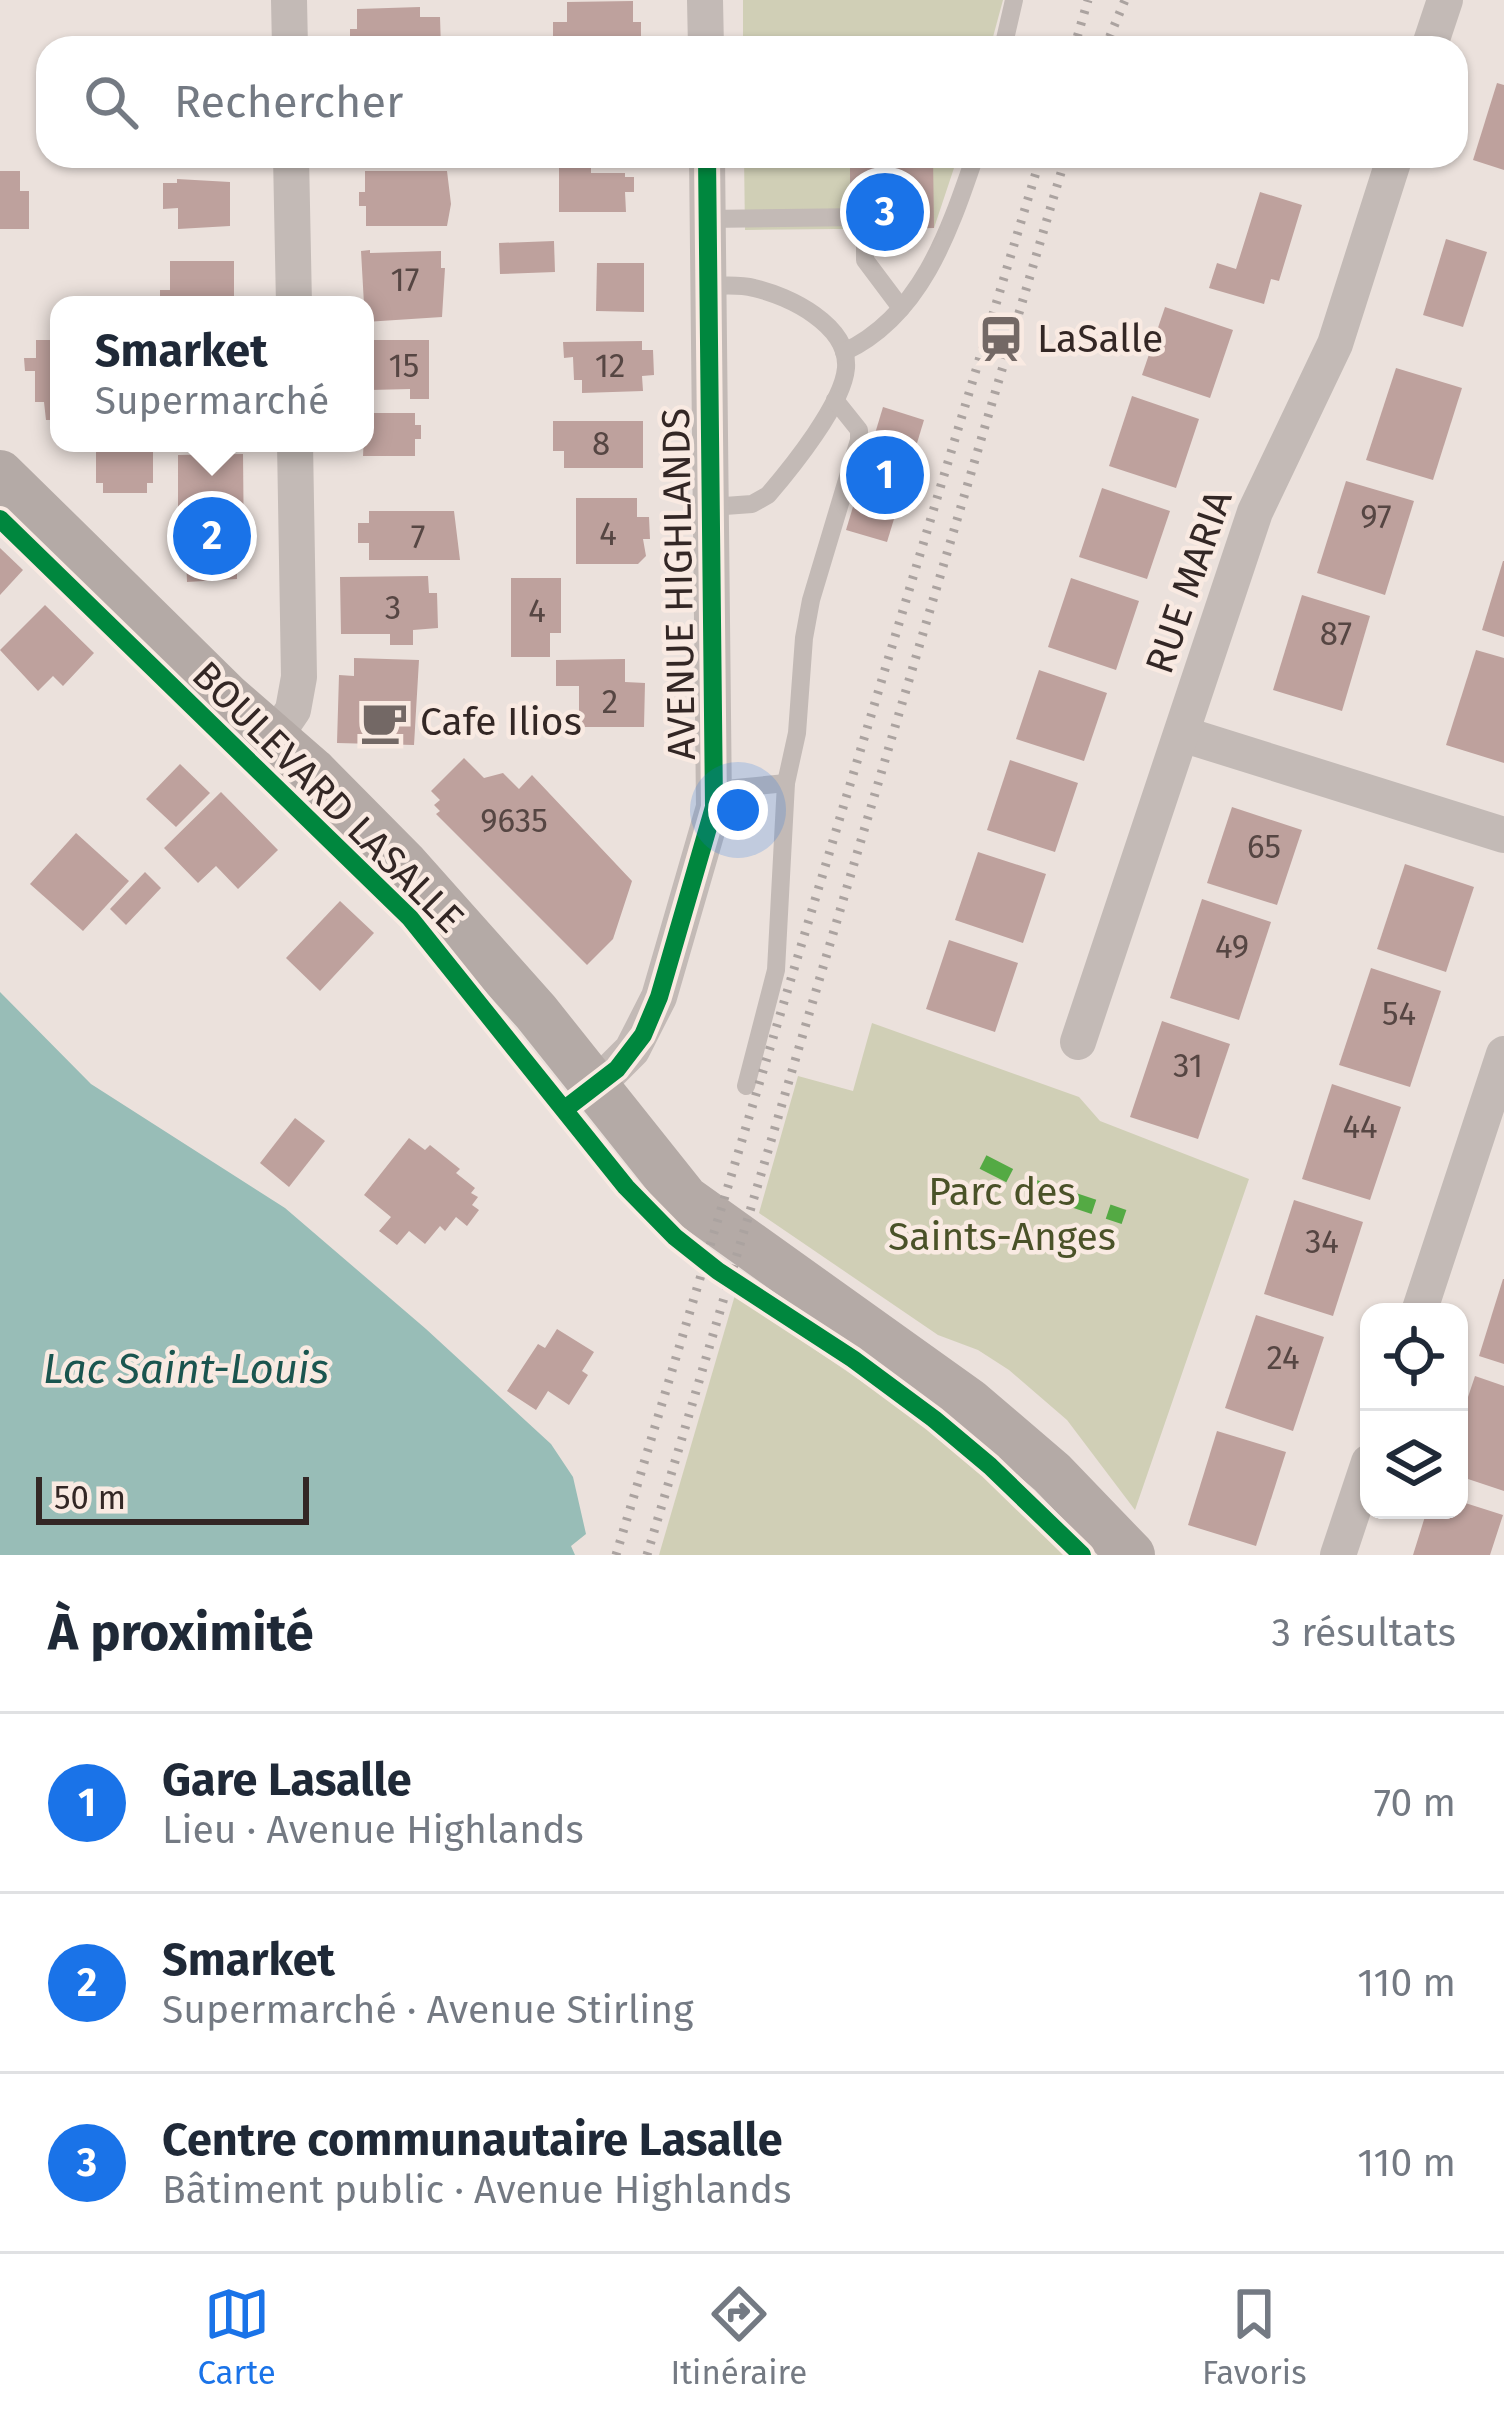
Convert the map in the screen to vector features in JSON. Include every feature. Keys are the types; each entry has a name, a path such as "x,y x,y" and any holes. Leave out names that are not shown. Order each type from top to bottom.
{"main road":[{"name":"BOULEVARD LASALLE","path":"0,474 418,878 695,1207 969,1402 1052,1473 1131,1555"}],"street":[{"path":"289,0 290,36"},
{"path":"705,0 706,36"},
{"path":"1433,36 1445,0"},
{"path":"291,168 293,296"},
{"name":"AVENUE HIGHLANDS","path":"595,1088 632,1051 659,997 707,842 715,790 707,168"},
{"name":"RUE MARIA","path":"1078,1042 1255,512 1335,344 1391,168"},
{"path":"274,738 293,710 299,677 296,452"},
{"path":"1182,734 1504,835"},
{"path":"1421,1303 1504,1054"},
{"path":"1338,1555 1360,1489"}],"lane":[{"path":"1006,36 1014,0"},
{"path":"844,352 879,333 940,252 971,168"},
{"path":"707,218 865,217 865,260 901,308"},
{"path":"708,286 752,287 784,299 823,322 844,352 846,365 835,400 769,495 752,504 711,507"},
{"path":"746,1086 776,970 786,783 797,733 798,679 811,600 859,440 859,430 835,400"},
{"path":"715,790 786,783"}],"green space":[{"path":"743,0 1003,0 993,36 743,36"},
{"path":"744,168 954,168 934,228 745,230"},
{"name":"Parc des Saints-Anges","path":"872,1023 1079,1097 1100,1121 1249,1179 1135,1510 1067,1420 1009,1370 978,1350 938,1335 759,1213 798,1076 853,1091"},
{"name":"Parc des Saints-Anges","path":"735,1295 920,1421 999,1488 1063,1555 659,1555"}],"water":[{"name":"Lac Saint-Louis","path":"0,992 91,1084 285,1208 551,1444 573,1477 586,1534 571,1546 575,1555 0,1555"}],"building":[{"path":"633,1 633,22 641,22 641,36 553,36 553,22 567,22 567,2"},
{"path":"420,7 420,17 440,17 441,36 350,36 350,29 357,29 357,9"},
{"path":"1497,83 1504,85 1504,170 1473,160"},
{"path":"559,168 591,168 591,173 634,177 634,192 625,192 626,212 559,212"},
{"path":"850,168 933,168 934,228 871,229 871,208 850,208"},
{"path":"0,171 20,171 20,191 29,191 29,229 0,229"},
{"path":"365,171 447,171 451,204 447,226 366,226 366,206 359,206"},
{"path":"177,179 230,182 230,226 178,229 178,208 163,209 163,183 177,183"},
{"path":"1260,192 1302,205 1279,281 1271,279 1264,304 1209,288 1217,263 1236,269"},
{"path":"1446,239 1487,252 1463,327 1423,315"},
{"path":"554,241 555,272 500,274 499,243"},
{"path":"361,251 441,251 441,268 445,268 442,317 374,321 374,296 364,296"},
{"path":"170,261 234,261 234,296 160,296 160,290 170,290"},
{"path":"597,263 644,263 644,312 596,311"},
{"path":"1165,307 1233,330 1210,398 1142,375"},
{"path":"36,340 50,340 50,420 46,420 44,402 35,402 35,371 25,371 24,358 36,358"},
{"path":"374,340 429,340 429,399 410,399 410,389 374,390"},
{"path":"642,341 642,350 653,350 654,375 642,376 643,391 582,393 582,380 574,380 573,357 564,358 563,342"},
{"path":"1396,368 1462,388 1433,480 1366,460"},
{"path":"1132,396 1199,419 1176,488 1109,466"},
{"path":"883,407 924,420 887,542 846,530"},
{"path":"374,413 415,413 421,439 415,439 415,456 363,456 363,452 374,452"},
{"path":"553,421 643,421 643,468 564,468 564,451 553,451"},
{"path":"96,452 153,452 153,483 147,483 147,493 103,493 103,483 96,483"},
{"path":"243,454 244,554 237,554 237,579 187,582 186,555 178,555 178,455"},
{"path":"1346,481 1414,501 1385,595 1317,573"},
{"path":"1102,488 1170,511 1147,579 1079,557"},
{"path":"576,498 637,498 637,517 649,517 650,539 643,539 646,556 638,564 576,564"},
{"path":"369,511 454,511 460,560 369,560 369,543 358,543 358,523 369,523"},
{"path":"0,548 23,570 0,595"},
{"path":"1504,561 1504,637 1482,630"},
{"path":"428,576 429,593 437,593 438,628 413,630 413,645 390,645 390,634 341,634 340,577"},
{"path":"511,578 561,578 561,633 550,633 550,657 511,657"},
{"path":"1071,578 1139,601 1116,670 1048,647"},
{"path":"1302,595 1370,616 1342,711 1273,690"},
{"path":"45,605 94,653 63,686 53,676 38,691 0,650"},
{"path":"1476,650 1504,658 1504,763 1446,745"},
{"path":"354,658 419,660 414,745 337,743 339,675 354,676"},
{"path":"625,659 625,682 645,683 644,727 579,727 579,686 556,686 556,660"},
{"path":"1039,670 1107,693 1084,761 1016,739"},
{"path":"464,758 484,778 503,773 519,789 532,775 632,881 613,939 587,965 436,814 440,811 434,805 440,800 431,791"},
{"path":"1010,760 1078,783 1055,852 987,830"},
{"path":"180,764 210,793 176,827 146,799"},
{"path":"221,792 278,850 238,889 216,866 198,883 164,848"},
{"path":"1232,807 1302,830 1277,905 1207,883"},
{"path":"76,833 129,881 83,931 30,884"},
{"path":"978,852 1046,874 1023,943 955,920"},
{"path":"1405,864 1474,887 1446,972 1377,949"},
{"path":"145,872 161,888 126,925 110,909"},
{"path":"1202,899 1271,922 1239,1020 1170,998"},
{"path":"340,901 374,933 320,991 286,958"},
{"path":"949,940 1018,963 995,1032 926,1009"},
{"path":"1371,968 1441,991 1410,1087 1339,1065"},
{"path":"1162,1021 1230,1044 1198,1139 1130,1117"},
{"path":"1332,1084 1401,1107 1370,1200 1302,1179"},
{"path":"295,1118 325,1141 289,1187 260,1163"},
{"path":"409,1138 425,1150 430,1145 460,1169 456,1173 475,1188 471,1193 478,1197 472,1205 479,1210 467,1226 456,1217 445,1231 440,1226 425,1244 409,1231 397,1245 379,1231 391,1217 364,1195"},
{"path":"1294,1200 1363,1222 1333,1316 1264,1294"},
{"path":"1504,1279 1504,1364 1479,1356"},
{"path":"1256,1315 1324,1337 1293,1431 1225,1408"},
{"path":"557,1329 594,1352 582,1371 588,1375 569,1405 548,1391 536,1410 507,1391 538,1344 545,1348"},
{"path":"1475,1376 1504,1386 1504,1491 1468,1479 1468,1397"},
{"path":"1217,1431 1286,1452 1256,1546 1188,1525"},
{"path":"1468,1504 1503,1515 1490,1555 1413,1555 1424,1519 1468,1519"}],"railway":[{"path":"1078,36 1088,0"},
{"path":"1110,36 1125,0"},
{"path":"616,1555 1037,168"},
{"path":"647,1555 1062,168"}],"marked path":[{"path":"983,1162 1028,1185 1124,1217"}],"cycle path":[{"path":"565,1109 617,1069 643,1035 659,997 714,807 707,168"},
{"path":"0,519 410,918 626,1187 675,1237 934,1419 1082,1555"}],"place":[{"name":"Centre communautaire Lasalle","path":"885,212"},
{"name":"LaSalle","path":"1001,339"},
{"name":"Gare Lasalle","path":"885,475"},
{"name":"Smarket","path":"212,536"},
{"name":"Cafe Ilios","path":"384,722"}]}
